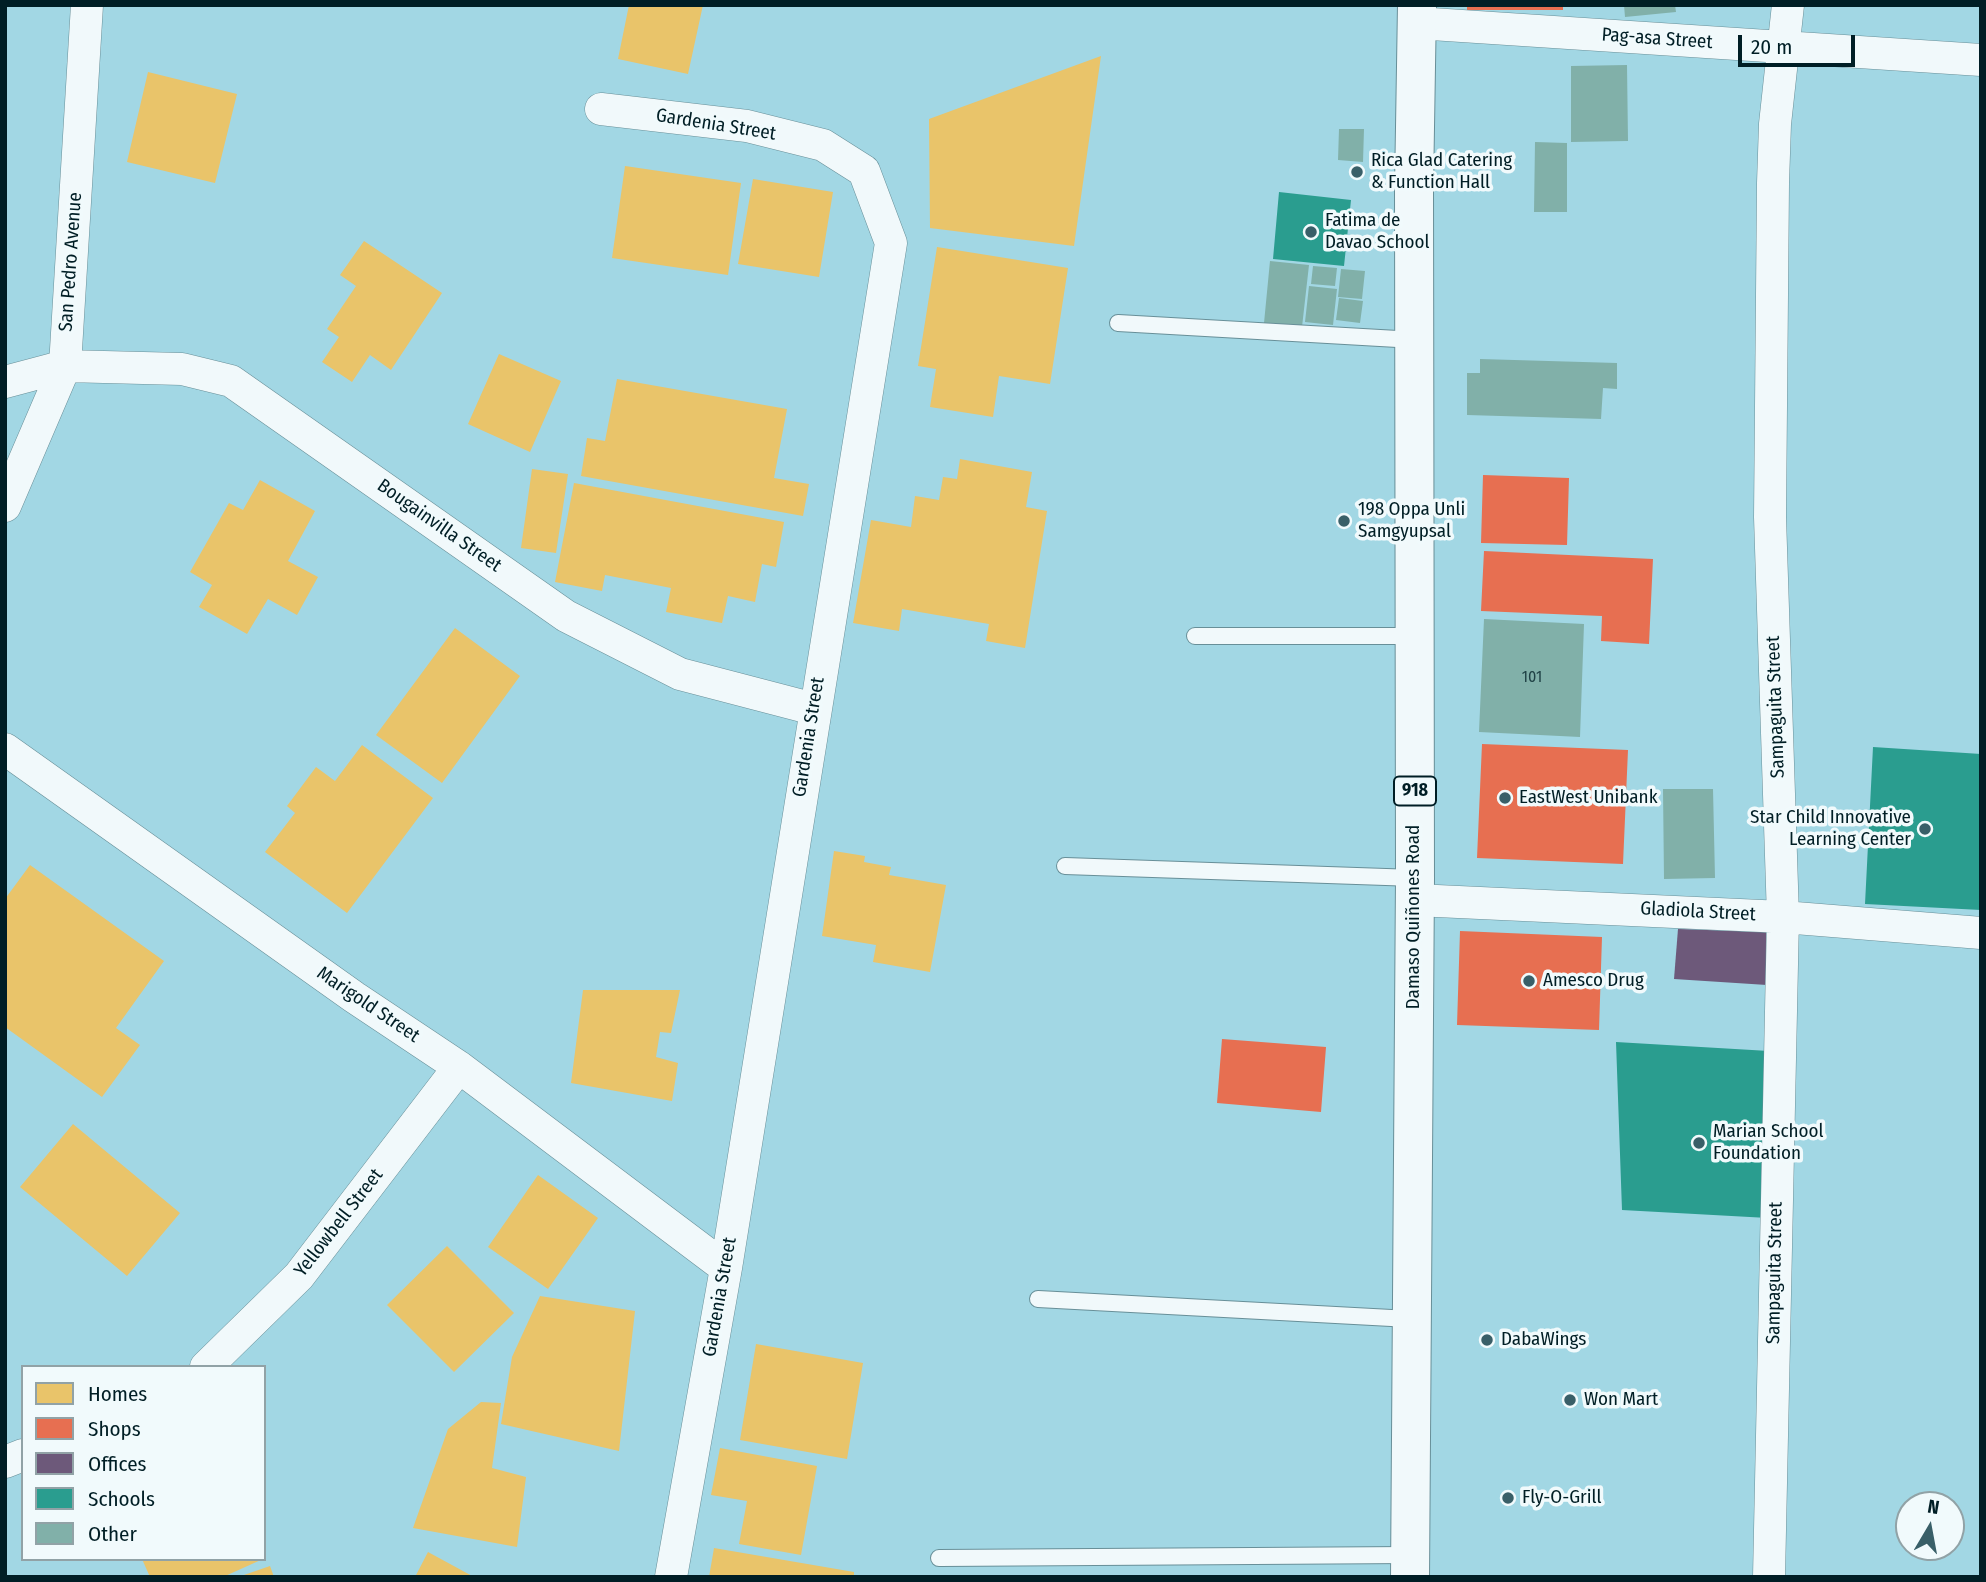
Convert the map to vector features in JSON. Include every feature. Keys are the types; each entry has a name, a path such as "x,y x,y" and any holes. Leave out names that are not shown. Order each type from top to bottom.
{"main road":[{"name":"Damaso Quiñones Road","path":"1410,1566 1415,889 1416,14"}],"street":[{"name":"San Pedro Avenue","path":"5,506 65,366 87,5"},
{"name":"Sampaguita Street","path":"1769,1577 1783,917 1770,517 1773,183 1788,5"},
{"name":"Pag-asa Street","path":"1416,14 1783,47 1981,60"},
{"name":"Gardenia Street","path":"601,109 747,126 823,145 864,172 891,243 726,1268 671,1577"},
{"name":"Bougainvilla Street","path":"5,382 65,366 182,369 231,381 566,616 680,674 814,709"},
{"name":"Marigold Street","path":"5,750 354,997 459,1067 726,1268"},
{"name":"Gladiola Street","path":"1415,889 1981,933"},
{"name":"Yellowbell Street","path":"208,1365 299,1276 459,1067"}],"lane":[{"path":"1118,323 1415,340"},
{"path":"1195,636 1415,636"},
{"path":"1065,866 1415,889"},
{"path":"1038,1299 1410,1319"},
{"path":"939,1558 1410,1566"}],"building: Homes":[{"path":"629,5 703,5 688,74 618,59"},
{"path":"1101,56 1074,246 930,228 929,119"},
{"path":"148,72 237,94 215,183 127,162"},
{"path":"625,166 741,183 728,275 612,258"},
{"path":"753,179 833,192 819,277 738,264"},
{"path":"364,241 442,293 391,370 370,355 352,382 322,362 339,337 327,329 356,286 340,275"},
{"path":"937,247 1068,268 1050,384 999,376 993,417 930,407 936,369 918,366"},
{"path":"499,354 561,381 530,452 468,424"},
{"path":"617,379 787,409 774,478 809,484 803,516 581,476 587,438 605,441"},
{"path":"960,459 1032,472 1026,507 1047,511 1025,648 986,641 989,624 902,609 899,631 853,623 871,520 911,527 915,496 939,500 943,477 957,479"},
{"path":"532,469 568,474 556,553 521,548"},
{"path":"260,480 315,511 288,561 318,577 297,615 268,599 247,634 199,607 212,585 190,572 229,503 243,510"},
{"path":"574,483 784,522 776,567 762,564 755,602 728,596 722,623 666,612 671,588 605,575 602,591 555,582"},
{"path":"455,628 520,676 442,783 376,735"},
{"path":"362,745 433,798 347,913 265,852 295,813 287,806 316,767 335,781"},
{"path":"834,851 865,856 864,862 891,867 889,875 946,885 930,972 873,962 876,945 822,936"},
{"path":"30,865 164,961 116,1028 140,1045 102,1097 5,1027 5,899"},
{"path":"583,990 680,990 671,1033 660,1032 656,1057 678,1063 672,1101 571,1083"},
{"path":"73,1124 180,1213 127,1276 20,1187"},
{"path":"538,1175 598,1218 548,1289 488,1247"},
{"path":"447,1246 514,1313 454,1372 387,1305"},
{"path":"540,1296 635,1311 619,1451 501,1424 512,1357"},
{"path":"756,1344 863,1363 847,1459 740,1440"},
{"path":"481,1402 501,1403 492,1468 526,1477 517,1547 413,1528 448,1429"},
{"path":"720,1448 817,1466 801,1555 739,1544 747,1501 711,1495"},
{"path":"714,1548 854,1572 854,1577 709,1577"},
{"path":"428,1552 474,1577 415,1577"},
{"path":"143,1561 259,1561 223,1577 150,1577"},
{"path":"270,1566 274,1577 241,1577 241,1576"}],"building: Shops":[{"path":"1467,5 1563,5 1563,10 1467,10"},
{"path":"1483,475 1569,478 1567,545 1481,543"},
{"path":"1484,551 1653,559 1649,644 1601,641 1602,616 1481,611"},
{"path":"1482,744 1628,750 1623,864 1477,858"},
{"name":"Amesco Drug","path":"1460,931 1602,937 1599,1030 1457,1025"},
{"path":"1222,1039 1326,1047 1321,1112 1217,1103"}],"building: Offices":[{"path":"1678,929 1766,932 1767,985 1674,979"}],"building: Schools":[{"path":"1279,192 1351,200 1344,266 1273,259"},
{"name":"Star Child Innovative Learning Center","path":"1873,747 1981,754 1981,910 1865,904"},
{"path":"1616,1042 1769,1051 1768,1218 1622,1210"}],"building: Other":[{"path":"1624,5 1675,5 1676,12 1625,17"},
{"path":"1627,65 1628,141 1571,142 1571,66"},
{"path":"1339,129 1364,129 1363,162 1338,160"},
{"path":"1535,142 1567,143 1567,212 1534,212"},
{"path":"1270,261 1309,265 1302,327 1264,323"},
{"path":"1313,266 1337,268 1335,286 1311,284"},
{"path":"1341,269 1365,271 1362,299 1338,297"},
{"path":"1309,286 1337,289 1333,325 1305,322"},
{"path":"1339,298 1363,301 1360,323 1336,320"},
{"path":"1480,359 1617,363 1617,389 1603,388 1601,419 1467,415 1467,373 1480,373"},
{"path":"1484,619 1584,624 1580,737 1479,732"},
{"path":"1663,789 1713,789 1715,878 1664,879"}],"place":[{"name":"Rica Glad Catering & Function Hall","path":"1357,172"},
{"name":"Fatima de Davao School","path":"1311,232"},
{"name":"198 Oppa Unli Samgyupsal","path":"1344,521"},
{"name":"EastWest Unibank","path":"1505,798"},
{"name":"Star Child Innovative Learning Center","path":"1925,829"},
{"name":"Amesco Drug","path":"1529,981"},
{"name":"Marian School Foundation","path":"1699,1143"},
{"name":"DabaWings","path":"1487,1340"},
{"name":"Won Mart","path":"1570,1400"},
{"name":"Fly-O-Grill","path":"1508,1498"}]}
